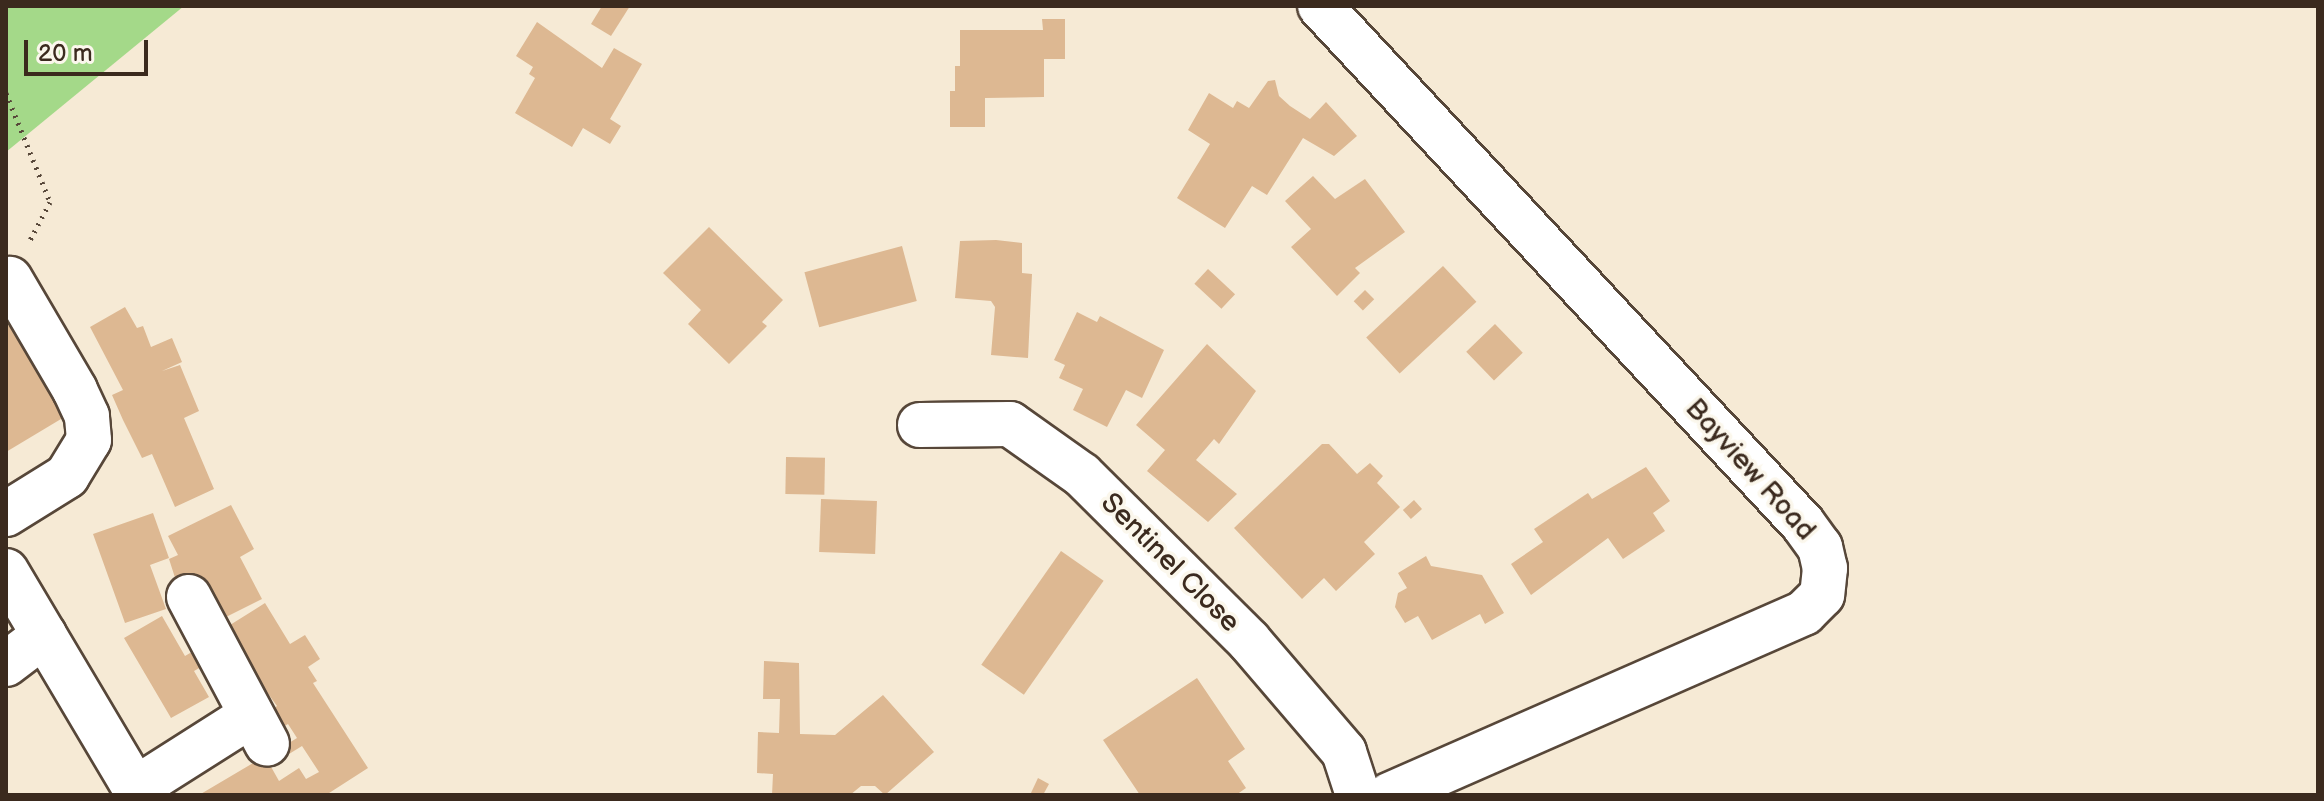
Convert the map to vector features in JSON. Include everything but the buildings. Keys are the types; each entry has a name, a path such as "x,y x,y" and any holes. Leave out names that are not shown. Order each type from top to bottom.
{"street":[{"name":"Bayview Road","path":"1320,6 1803,524 1820,547 1825,568 1822,595 1804,613 1389,795"},
{"path":"6,514 67,476 89,440 87,416 75,390 10,279"},
{"name":"Sentinel Close","path":"920,425 1010,424 1082,475 1258,652 1344,752 1358,795"},
{"path":"6,571 137,792 259,730 189,597"},
{"path":"6,664 44,635"}],"path":[{"path":"6,93 50,202 10,279"}],"green space":[{"path":"6,6 184,6 6,152"}]}
